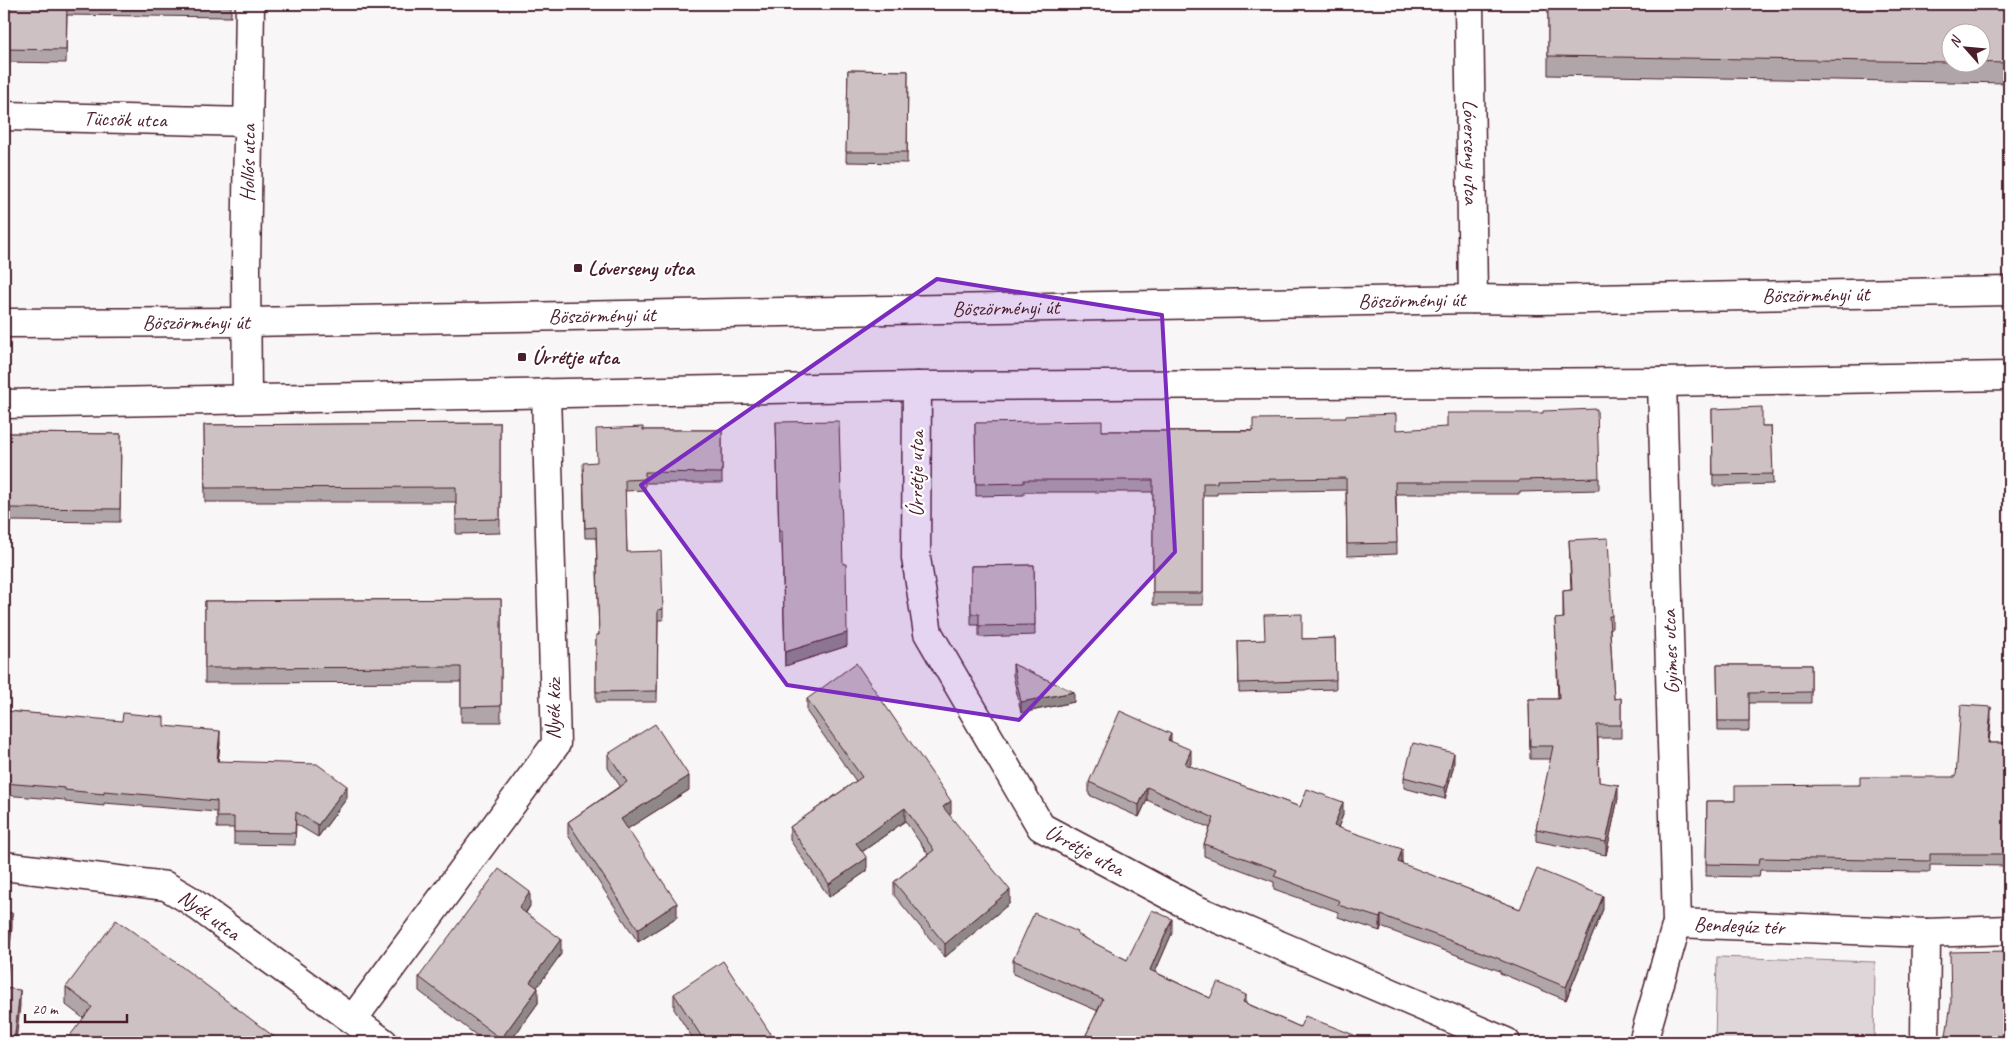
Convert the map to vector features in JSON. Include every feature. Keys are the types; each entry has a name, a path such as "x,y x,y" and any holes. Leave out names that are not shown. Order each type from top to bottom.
{"street":[{"name":"Hollós utca","path":"247,398 250,4"},
{"name":"Lóverseny utca","path":"1469,4 1472,299"},
{"name":"Tücsök utca","path":"4,116 248,122"},
{"name":"Böszörményi út","path":"4,323 247,322 2009,291"},
{"path":"4,404 917,386 1662,382 2009,376"},
{"name":"Gyimes utca","path":"1662,382 1677,923"},
{"name":"Úrrétje utca","path":"917,386 916,558 928,633 1041,827 1195,909 1506,1042"},
{"name":"Nyék köz","path":"353,1019 556,744 546,393"},
{"name":"Nyék utca","path":"4,866 166,886 188,899 384,1042"},
{"name":"Bendegúz tér","path":"1643,1042 1677,923 1926,932 2009,930"},
{"path":"1925,1042 1926,932"}],"highlighted area":[{"path":"937,279 1162,315 1175,552 1019,720 787,685 641,485"}],"shaded area":[{"path":"1717,957 1875,962 1874,1042 1715,1042"}],"building":[{"path":"4,4 67,4 66,50 4,49"},
{"path":"1548,4 2009,4 2009,63 1990,63 1990,22 1940,22 1940,62 1548,56"},
{"path":"848,70 908,71 907,152 846,152"},
{"path":"1762,407 1762,426 1771,426 1773,474 1713,475 1712,409"},
{"path":"1597,409 1599,478 1519,480 1519,482 1395,482 1397,543 1347,544 1346,478 1217,480 1217,483 1203,483 1203,593 1153,593 1153,480 1024,480 1024,483 976,484 975,423 1102,421 1102,431 1253,431 1253,419 1346,418 1345,416 1396,414 1396,430 1447,427 1447,413 1543,413 1543,411"},
{"path":"839,421 843,564 846,564 847,633 785,652 782,531 779,531 776,422"},
{"path":"500,423 500,519 456,520 456,487 205,488 204,425"},
{"path":"643,427 643,430 722,430 722,473 645,472 645,479 625,480 627,552 661,551 663,609 658,610 657,691 596,692 596,635 599,635 596,527 585,528 583,463 597,462 596,429"},
{"path":"4,433 121,434 120,509 10,508 10,510 4,510"},
{"path":"1608,538 1612,616 1609,616 1614,699 1621,698 1621,725 1597,725 1599,782 1618,785 1606,842 1536,829 1553,746 1530,746 1529,699 1559,699 1555,619 1564,618 1563,591 1572,590 1569,540"},
{"path":"1034,565 1035,625 979,626 979,614 971,614 971,566"},
{"path":"501,599 501,706 461,707 461,667 205,668 205,601"},
{"path":"1302,614 1302,639 1335,638 1336,680 1239,683 1238,641 1265,640 1264,615"},
{"path":"856,663 951,801 943,807 1010,890 945,944 894,882 934,850 905,808 856,843 867,858 829,884 790,827 862,777 807,699"},
{"path":"1013,664 1074,692 1021,702"},
{"path":"1717,665 1811,665 1811,692 1749,693 1749,721 1718,721"},
{"path":"4,705 6,705 6,711 122,721 123,713 164,717 164,726 220,731 217,761 317,764 347,786 318,825 296,812 295,833 234,832 234,817 217,817 217,801 104,791 104,794 65,790 65,788 4,783"},
{"path":"1961,705 1991,707 1988,743 2009,743 2009,854 1930,854 1930,861 1760,858 1759,865 1706,864 1707,801 1735,801 1735,786 1860,785 1860,777 1956,777"},
{"path":"1120,711 1171,734 1168,740 1191,750 1185,764 1300,807 1307,789 1343,802 1334,826 1402,849 1398,862 1520,909 1537,869 1603,896 1566,987 1500,959 1381,915 1380,918 1338,905 1340,901 1274,876 1277,870 1204,844 1214,818 1147,787 1139,805 1089,782"},
{"path":"655,724 689,776 621,819 677,903 638,929 568,822 627,782 608,754"},
{"path":"1413,743 1454,753 1445,788 1404,777"},
{"path":"499,869 530,892 519,908 561,939 530,982 538,988 501,1039 419,977"},
{"path":"1152,910 1172,919 1150,970 1210,998 1218,982 1246,995 1243,1002 1300,1027 1305,1016 1354,1035 1352,1039 1360,1042 1091,1042 1093,1038 1086,1035 1103,999 1013,960 1034,913 1078,932 1077,934 1127,960"},
{"path":"4,912 12,913 4,988"},
{"path":"116,920 165,954 281,1042 65,1042 92,1007 66,987"},
{"path":"2009,951 2009,1042 1945,1042 1951,1004 1950,952"},
{"path":"723,961 776,1042 705,1042 674,994"},
{"path":"4,988 20,990 14,1042 4,1042"}],"place":[{"name":"Lóverseny utca","path":"578,268"},
{"name":"Úrrétje utca","path":"522,357"}]}
